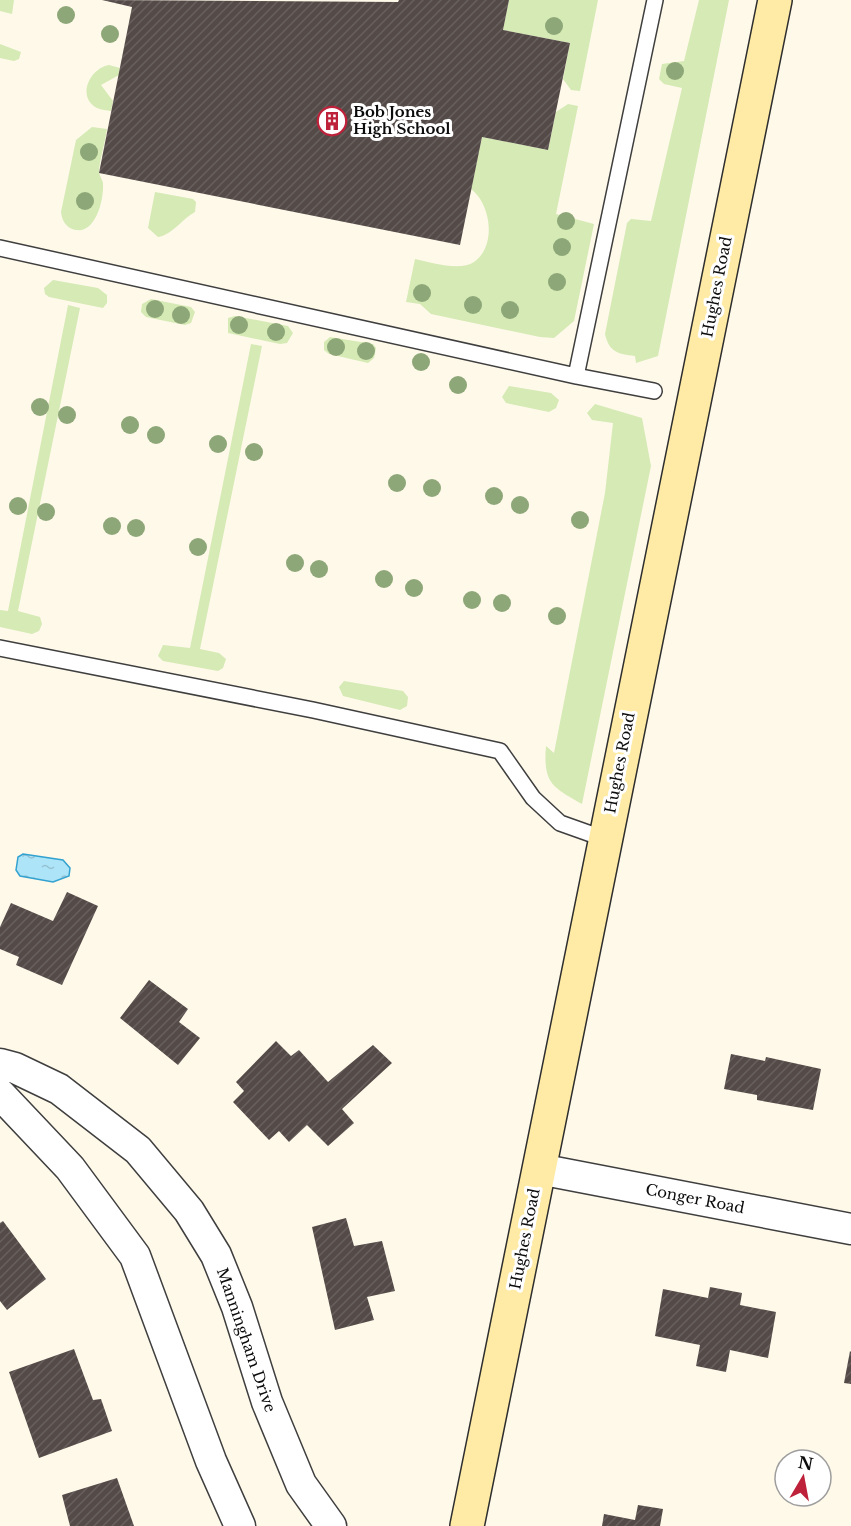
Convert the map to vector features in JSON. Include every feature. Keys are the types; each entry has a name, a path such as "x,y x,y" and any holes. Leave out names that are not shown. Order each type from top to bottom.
{"main road":[{"name":"Hughes Road","path":"467,1526 775,0"}],"street":[{"name":"Manningham Drive","path":"0,1064 15,1068 59,1089 138,1150 189,1211 216,1255 237,1307 267,1402 301,1484 331,1526"},
{"path":"0,1094 70,1168 135,1256 212,1461 240,1526"},
{"name":"Conger Road","path":"539,1169 851,1229"}],"lane":[{"path":"576,376 654,0"},
{"path":"0,248 576,376 654,391"},
{"path":"0,648 336,715 500,751 533,798 560,823 605,839"}],"green space":[{"path":"0,0 14,0 12,14 0,11"},
{"path":"509,0 598,0 580,91 571,90 563,79 570,43 503,30"},
{"path":"699,0 729,0 658,356 636,363 635,356 615,351 609,345 605,334 627,223 631,219 651,221 682,88 664,84 659,79 662,64 684,61"},
{"path":"0,44 21,52 19,59 14,61 0,58"},
{"path":"109,65 120,68 119,75 101,85 113,101 111,111 99,109 87,97 91,77 102,67"},
{"path":"568,104 578,106 556,214 594,224 574,321 554,338 540,337 431,314 420,304 406,302 415,259 453,266 468,265 481,255 486,246 489,225 487,214 478,196 471,189 482,137 548,150 556,112"},
{"path":"92,127 107,129 99,171 103,182 102,200 91,224 85,229 78,230 66,225 61,212 76,140"},
{"path":"155,192 193,199 196,202 195,212 168,233 158,237 148,228"},
{"path":"53,280 98,288 107,295 107,303 103,308 49,297 45,294 44,288"},
{"path":"151,299 191,307 195,312 191,323 185,325 146,317 141,312 142,304"},
{"path":"68,305 80,308 18,611 40,617 42,624 39,631 32,634 0,627 0,610 8,611"},
{"path":"235,316 288,326 293,333 287,343 280,344 228,333 228,318"},
{"path":"330,337 373,344 376,348 374,358 368,363 329,354 324,350 324,342"},
{"path":"251,344 262,346 200,649 219,653 226,659 223,668 218,671 163,661 158,656 163,645 190,648"},
{"path":"509,386 551,393 559,400 556,408 549,412 506,403 502,397"},
{"path":"595,404 642,418 651,466 582,804 563,793 552,782 548,776 545,758 546,746 554,753 605,493 613,423 592,420 587,413"},
{"path":"344,681 403,691 408,697 407,706 400,710 343,696 339,687"}],"water":[{"path":"23,854 63,860 70,868 69,876 53,882 20,876 16,870 18,857"}],"building":[{"name":"Bob Jones High School","path":"102,0 398,2 399,0 509,0 503,30 570,43 548,150 482,137 460,245 99,173 132,7"},
{"path":"67,892 98,906 62,985 16,965 19,957 0,949 0,927 11,903 53,921"},
{"path":"149,980 188,1009 179,1022 200,1038 178,1065 120,1018"},
{"path":"276,1041 291,1056 299,1050 328,1082 373,1045 392,1063 342,1109 354,1123 328,1146 307,1125 289,1142 279,1131 269,1140 233,1102 244,1091 236,1082"},
{"path":"731,1054 765,1061 766,1057 821,1069 813,1110 757,1100 757,1095 724,1089"},
{"path":"346,1218 354,1246 382,1241 395,1291 367,1297 374,1320 335,1330 312,1227"},
{"path":"3,1221 46,1279 7,1310 0,1301 0,1223"},
{"path":"710,1287 742,1293 740,1305 776,1312 768,1358 730,1350 726,1372 696,1366 700,1345 655,1336 663,1289 708,1298"},
{"path":"74,1349 93,1400 101,1399 112,1431 39,1458 9,1372"},
{"path":"851,1352 851,1384 844,1383"},
{"path":"117,1478 134,1526 70,1526 62,1495"},
{"path":"638,1505 663,1509 660,1526 602,1526 604,1514 635,1520"}],"place":[{"name":"Bob Jones High School","path":"332,121"}]}
